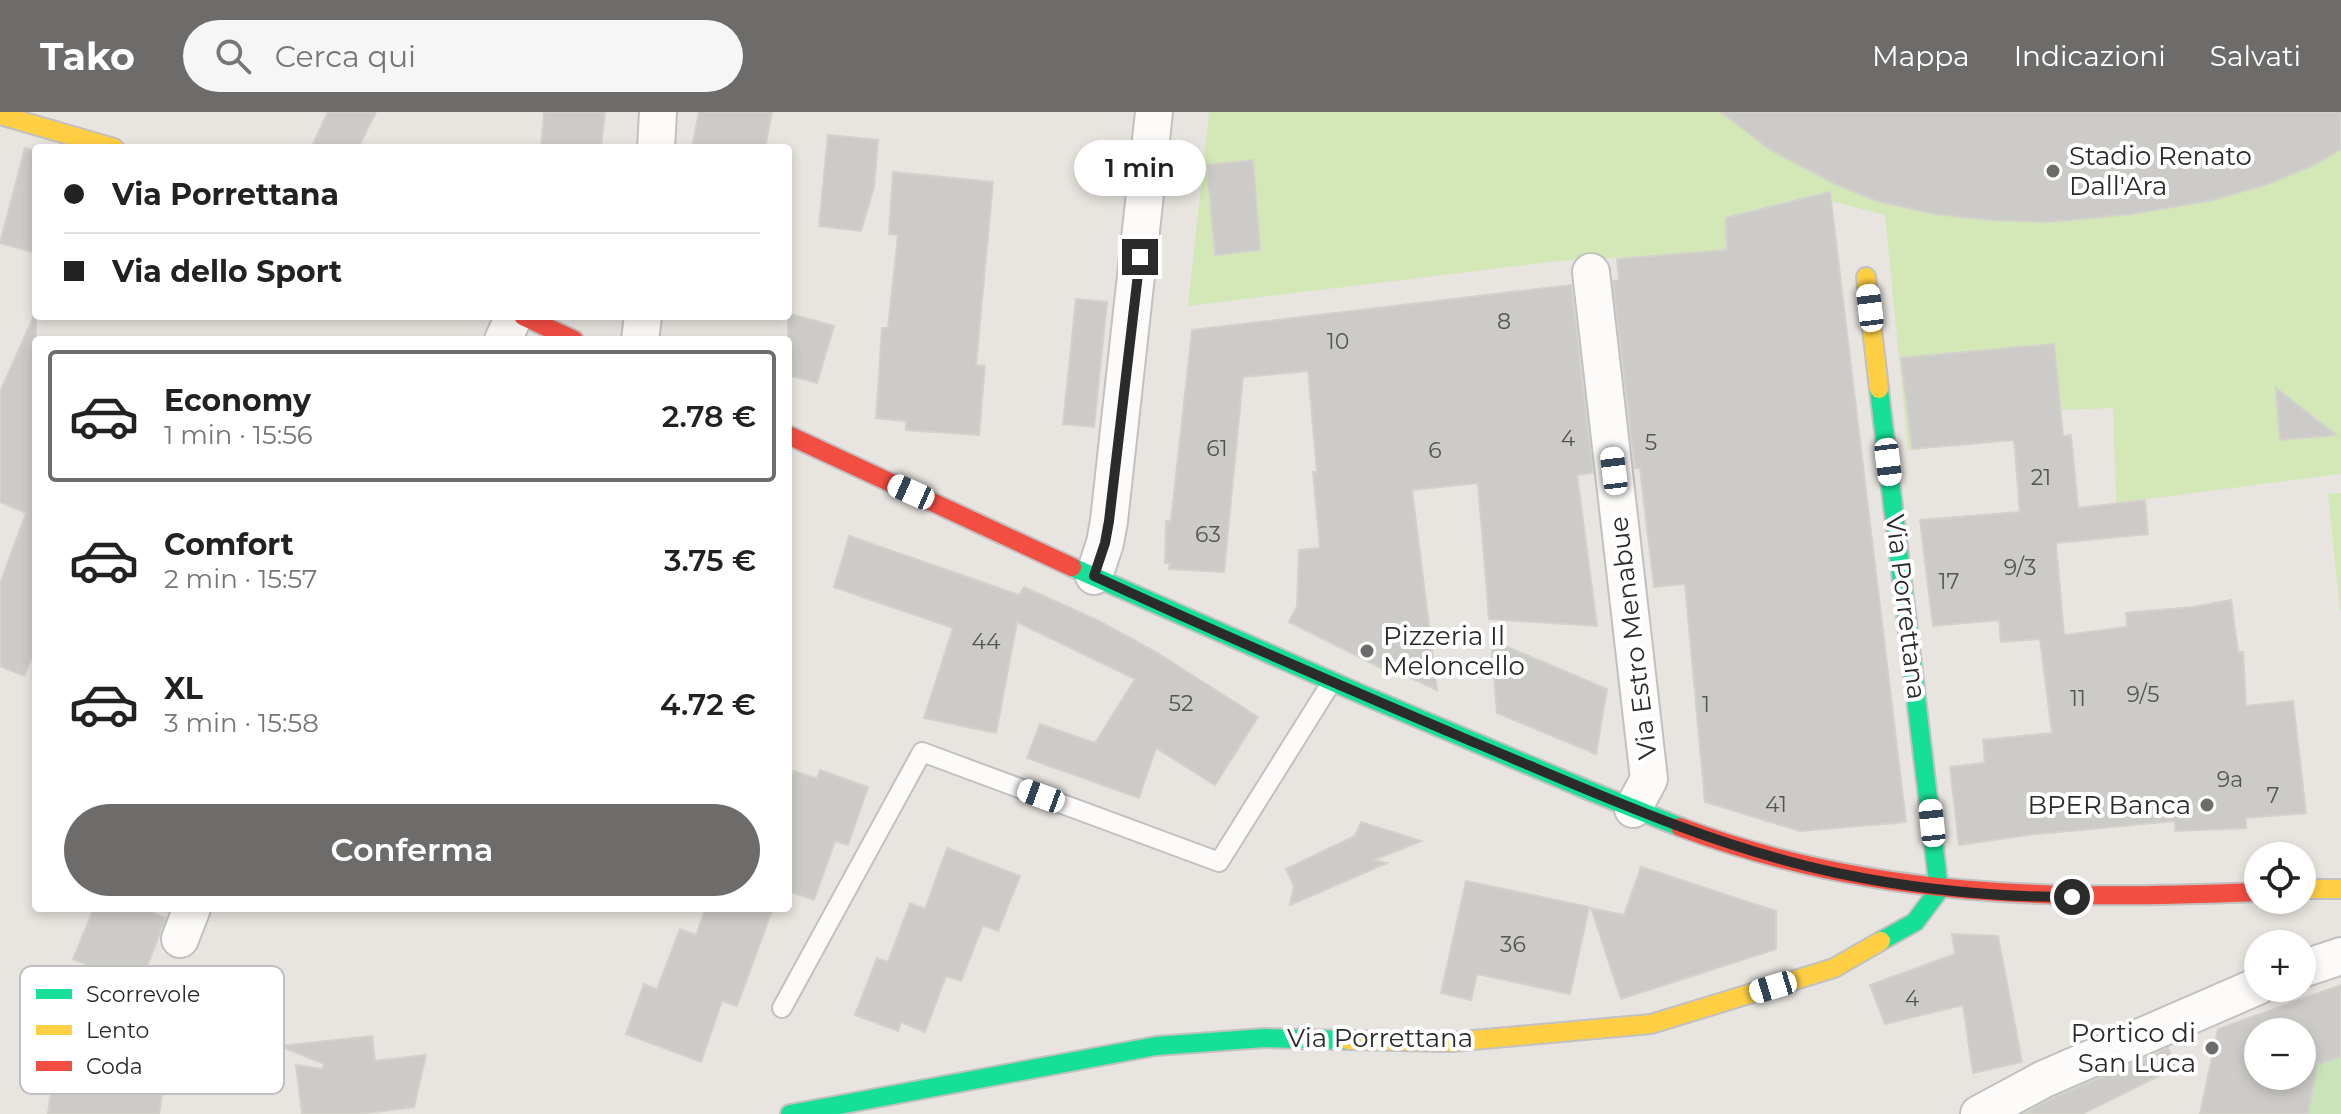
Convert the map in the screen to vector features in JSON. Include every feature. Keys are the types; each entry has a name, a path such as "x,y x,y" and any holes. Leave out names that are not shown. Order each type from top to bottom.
{"main road":[{"path":"0,115 100,144"},
{"name":"Via Porrettana","path":"790,1114 1156,1046 1264,1038 1451,1042 1651,1024 1834,968 1915,922 1939,890 1866,277"},
{"path":"532,320 566,336"},
{"path":"792,437 1331,683 1633,809 1799,864 1939,890 2043,897 2244,893"},
{"path":"2316,889 2341,889"}],"street":[{"path":"656,144 658,112"},
{"path":"1094,576 1109,521 1154,112"},
{"name":"Via Estro Menabue","path":"1591,272 1649,779 1633,809"},
{"path":"2316,964 2341,956"},
{"path":"1979,1114 2044,1079 2244,992"}],"lane":[{"path":"782,1008 922,752 1219,862 1331,683"}],"green space":[{"path":"1209,112 2341,112 2341,474 2116,503 2113,408 2061,410 2063,436 1908,450 1885,215 1831,201 1765,208 1726,218 1727,251 1558,261 1188,306"},
{"path":"2341,493 2341,610 2340,610 2328,494"},
{"path":"2341,1057 2341,1114 2308,1114 2312,1090 2316,1090 2317,1064"}],"building":[{"path":"328,112 376,112 360,144 313,144"},
{"path":"544,112 605,112 601,144 541,144"},
{"path":"699,112 772,112 766,144 693,144"},
{"name":"Stadio Renato Dall'Ara","path":"1721,112 2341,112 2341,149 2314,165 2268,184 2213,200 2131,214 2047,222 1992,220 1935,214 1877,201 1835,184 1769,149"},
{"path":"828,135 878,140 874,187 861,231 819,226"},
{"path":"25,148 32,150 32,252 0,243"},
{"path":"1253,160 1260,250 1215,255 1207,165"},
{"path":"893,172 993,182 976,365 985,366 979,435 906,430 906,421 876,418 882,328 888,328 898,235 889,234"},
{"path":"1830,192 1906,822 1800,831 1705,802 1685,584 1654,587 1640,468 1635,468 1613,281 1619,280 1617,259 1727,250 1726,218"},
{"path":"1571,285 1593,473 1577,475 1597,626 1489,619 1478,483 1412,490 1437,690 1396,671 1395,675 1289,622 1297,606 1299,550 1320,548 1308,371 1243,377 1224,572 1169,569 1170,563 1165,563 1166,521 1171,521 1192,330"},
{"path":"1076,299 1107,302 1094,427 1063,424"},
{"path":"792,314 834,326 817,383 792,376 792,336 788,336 788,320 792,320"},
{"path":"32,320 36,320 36,336 32,336 32,657 24,676 0,666 0,584 26,513 0,502 0,392"},
{"path":"2054,344 2063,436 2071,435 2078,508 2145,500 2148,534 2056,543 2064,635 2127,627 2126,613 2231,600 2238,652 2243,652 2246,706 2293,701 2306,813 2246,818 2246,828 2175,831 2175,821 2027,835 1959,845 1950,767 1985,763 1983,740 2052,733 2040,639 2001,642 1999,620 1933,626 1920,520 2020,512 2014,440 1912,449 1901,358"},
{"path":"2276,388 2336,435 2280,440"},
{"path":"849,536 1019,595 1024,587 1099,621 1156,652 1258,717 1215,785 1156,748 1139,798 1027,758 1040,724 1095,743 1135,679 1017,622 996,733 924,718 953,628 834,587"},
{"path":"1491,640 1607,689 1596,754 1497,713"},
{"path":"820,770 868,787 848,845 835,841 814,900 792,892 792,777 794,771 817,779"},
{"path":"1361,822 1421,841 1374,860 1387,863 1290,905 1294,886 1286,869 1355,836"},
{"path":"947,848 1020,876 998,931 983,925 961,981 946,976 925,1032 901,1022 898,1031 855,1015 877,958 888,962 910,903 925,909"},
{"path":"1641,867 1776,911 1776,949 1621,999 1591,908 1624,915"},
{"path":"1466,881 1589,907 1570,994 1477,974 1471,1000 1441,993"},
{"path":"92,912 151,912 166,918 147,966 90,966 73,959"},
{"path":"705,912 772,912 737,1006 722,1001 701,1062 626,1034 644,984 657,989 680,929 696,935"},
{"path":"1952,934 1998,936 2022,1062 1973,1073 1963,1005 1885,1024 1870,985 1955,954"},
{"path":"2341,985 2341,1057 2317,1064 2316,1070 2316,1018 2249,1018 2293,1002 2316,1002 2316,994"},
{"path":"2244,1020 2244,1090 2312,1090 2308,1114 2200,1114 2218,1029"},
{"path":"372,1036 375,1061 426,1055 414,1107 359,1114 302,1114 296,1065 322,1069 324,1064 284,1046"},
{"path":"2168,1048 2177,1067 2082,1114 2023,1114 2053,1098"},
{"path":"51,1094 162,1094 159,1114 48,1114"}],"traffic: fast":[{"path":"1879,389 1939,890 1915,922 1881,941"},
{"path":"1072,567 1363,695 1680,827"},
{"path":"790,1114 1156,1046 1264,1038 1347,1040"}],"traffic: slow":[{"path":"0,115 100,144"},
{"path":"1866,277 1879,389"},
{"path":"2316,889 2341,889"},
{"path":"1347,1040 1451,1042 1651,1024 1834,968 1881,941"}],"traffic: jam":[{"path":"532,320 566,336"},
{"path":"792,437 1072,567"},
{"path":"1680,827 1752,851 1823,869 1965,890 2109,895 2244,892"}],"place":[{"name":"Stadio Renato Dall'Ara","path":"2053,171"},
{"name":"Pizzeria Il Meloncello","path":"1367,651"},
{"name":"BPER Banca","path":"2207,805"},
{"name":"Portico di San Luca","path":"2212,1048"}],"route":[{"path":"1140,257 1109,521 1094,576 1331,683 1633,809 1714,837 1799,864 1939,890 2072,897"}]}
